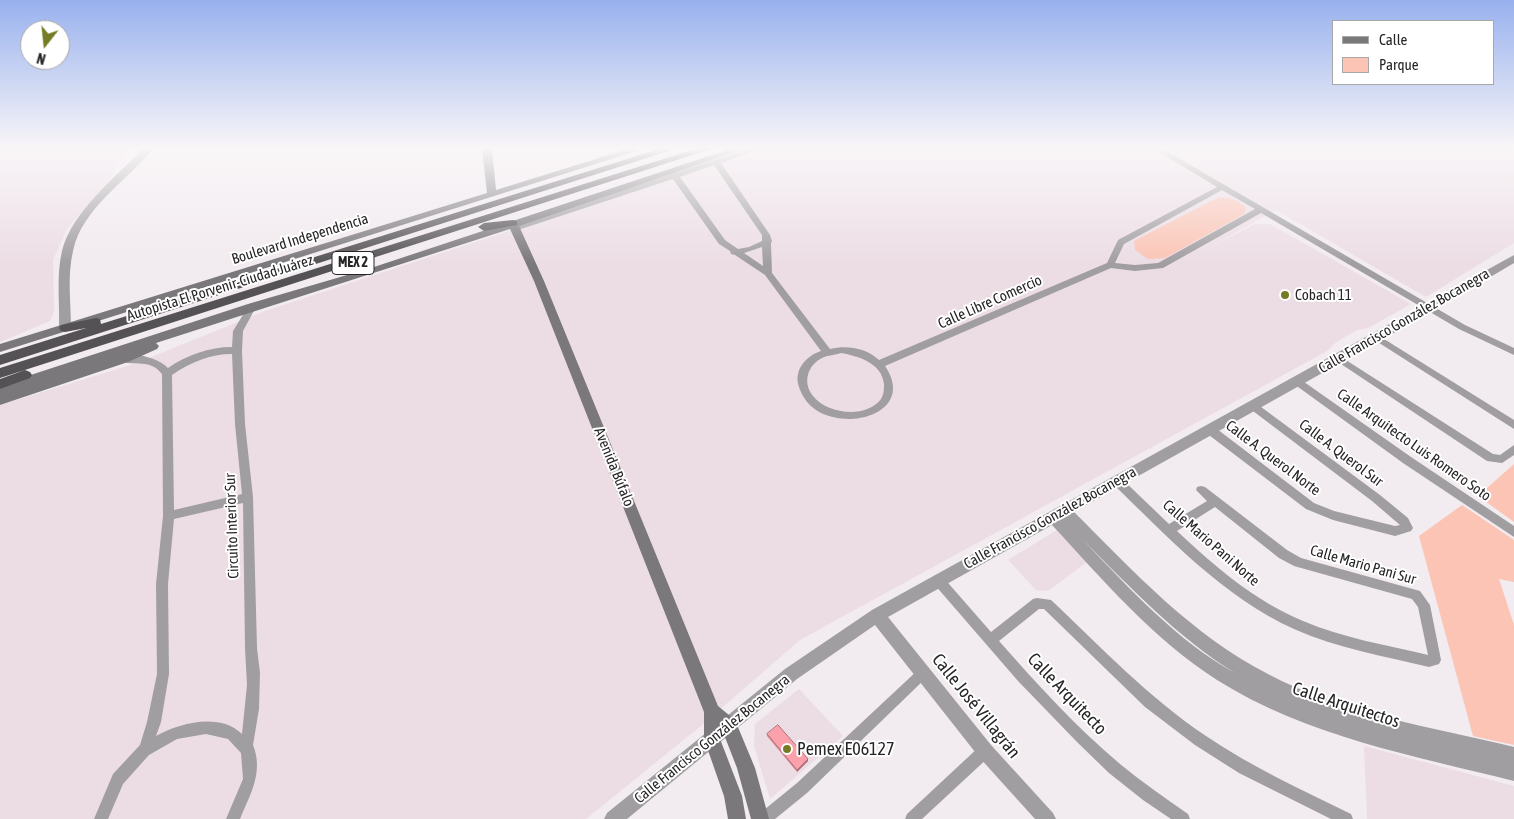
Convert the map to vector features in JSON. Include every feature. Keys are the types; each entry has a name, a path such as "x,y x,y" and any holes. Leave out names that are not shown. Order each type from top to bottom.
{"highway":[{"name":"MEX 2","path":"0,360 549,187"},
{"name":"Autopista El Porvenir-Ciudad Juárez","path":"0,373 369,258 588,187"},
{"path":"344,252 452,207"},
{"path":"369,258 489,226 514,225"},
{"path":"65,328 175,305"},
{"path":"0,384 91,349 116,336"}],"main road":[{"path":"491,187 492,194"},
{"name":"Boulevard Independencia","path":"0,348 514,187"},
{"path":"514,225 630,187"},
{"name":"MEX 2","path":"0,390 252,307 514,225"},
{"name":"Avenida Búfalo","path":"514,225 712,712 712,739"},
{"path":"0,400 124,359 178,331"},
{"name":"Avenida Búfalo","path":"712,712 729,726"},
{"path":"729,726 746,768 760,819"},
{"path":"712,739 733,796 737,819"}],"street":[{"path":"65,328 66,262 68,249 73,235 88,214 113,187"},
{"path":"683,187 717,235 734,252 768,273 827,352"},
{"path":"733,187 768,241 768,273"},
{"path":"1220,187 1120,242 1110,265 1135,268 1160,266 1261,210"},
{"path":"1224,187 1429,308 1474,333 1514,352"},
{"path":"734,252 751,249 768,241"},
{"name":"Calle Francisco González Bocanegra","path":"613,819 791,674 877,615 1057,513 1429,308 1513,259"},
{"name":"Calle Libre Comercio","path":"880,364 1110,265"},
{"name":"Circuito Interior Sur","path":"246,746 254,710 248,497 240,424 237,351 238,331 252,307"},
{"path":"1376,337 1514,425"},
{"path":"168,373 197,356 220,351 237,351"},
{"path":"855,351 869,356 880,364 887,374 890,386 883,402 873,410 858,415 833,414 812,403 801,386 801,375 806,365 815,357 827,352 855,351"},
{"path":"1338,358 1494,460 1502,459 1514,449"},
{"path":"124,359 155,362 168,373 169,516 162,584 163,674 154,722 146,749"},
{"name":"Calle Arquitecto Luis Romero Soto","path":"1297,381 1407,460 1514,532"},
{"name":"Calle A. Querol Sur","path":"1253,405 1383,503 1404,520 1407,528"},
{"name":"Calle A. Querol Norte","path":"1209,429 1310,506 1333,516 1395,530 1407,528"},
{"name":"Calle Mario Pani Norte","path":"1117,480 1228,583 1281,617 1330,637 1429,661 1436,660"},
{"name":"Calle Mario Pani Sur","path":"1201,490 1283,554 1298,562 1409,592 1420,598 1424,605 1436,660"},
{"path":"169,516 248,497"},
{"path":"1169,530 1215,501"},
{"name":"Calle Arquitectos","path":"1057,513 1169,632 1228,668 1279,704 1319,720 1514,772"},
{"name":"Calle Arquitecto","path":"938,580 1044,698 1109,764 1183,819"},
{"path":"991,640 1037,602 1047,604 1150,702 1200,740 1244,768 1346,819"},
{"name":"Calle José Villagrán","path":"877,615 985,751 1047,819"},
{"name":"Calle Arquitectos","path":"1228,668 1313,702 1381,722 1514,755"},
{"path":"764,819 802,788 923,673"},
{"path":"100,819 104,803 114,783 128,765 165,736 185,729 204,726 222,728 236,734 246,746 251,766 248,788 233,819"},
{"path":"912,819 985,751"}],"shaded area":[{"path":"0,187 103,187 67,229 53,260 54,312 50,321 0,342"},
{"path":"642,187 1514,187 1514,243 1426,297 1276,210 1208,248 1255,224 1270,224 1411,304 1368,328 1357,330 1336,342 1327,351 800,640 702,725 586,819 0,819 0,405 134,364 265,311"},
{"path":"1057,530 1087,562 1048,591 1036,590 1008,560"},
{"path":"799,689 843,736 770,799 754,746 755,724"},
{"path":"1364,746 1514,786 1514,819 1367,819"}],"green space":[{"path":"1217,198 1237,201 1246,208 1244,214 1165,258 1148,259 1135,250 1134,241"},
{"path":"1514,464 1514,522 1478,496"},
{"path":"1462,505 1514,540 1514,582 1499,579 1514,625 1514,745 1473,736 1419,536"}],"building":[{"name":"Pemex E06127","path":"778,725 808,759 797,770 767,734"}],"place":[{"name":"Cobach 11","path":"1285,295"},
{"name":"Pemex E06127","path":"787,749"}]}
